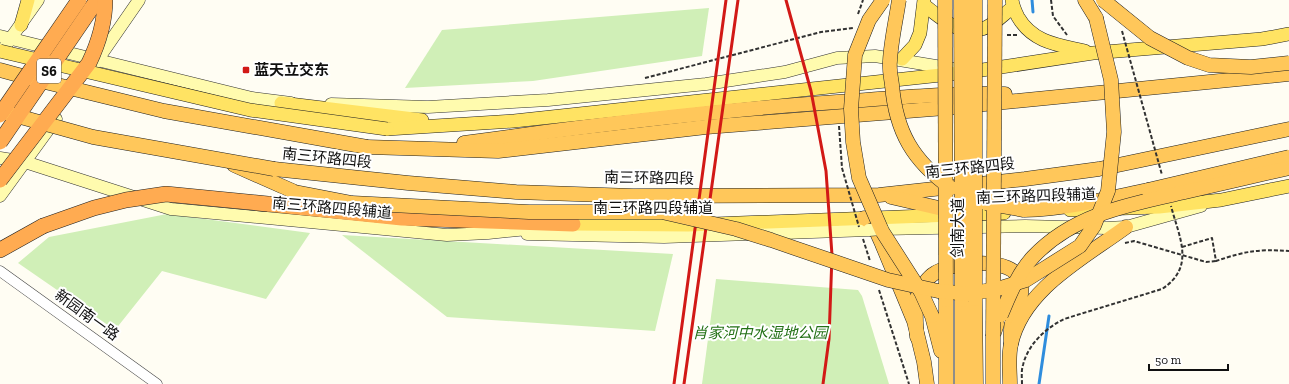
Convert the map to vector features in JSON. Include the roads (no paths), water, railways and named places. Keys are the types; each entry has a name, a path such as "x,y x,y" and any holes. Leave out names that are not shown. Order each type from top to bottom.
{"highway":[{"name":"S6","path":"3,113 79,0"},
{"name":"S6","path":"0,142 97,0"},
{"path":"0,180 89,63 99,41 105,0"},
{"path":"883,0 869,20 855,55 851,109 853,142 859,178 882,231 921,292 932,316 940,348 946,384"},
{"path":"899,0 890,62 893,96 899,124 910,149 914,154 935,177 957,192 983,202 1024,210 1048,209 1077,205 1148,190 1289,157"},
{"path":"945,0 946,384"},
{"name":"剑南大道","path":"961,0 968,300 976,384"},
{"name":"剑南大道","path":"962,384 968,300 975,0"},
{"path":"993,384 995,0"},
{"path":"270,174 295,192 352,203 529,212 662,212 750,233 888,280 938,291 969,294 1000,288 1026,280 1080,246 1094,226 1108,191 1114,132 1111,80 1096,18 1085,0"},
{"path":"1103,0 1150,38 1188,58 1202,63 1209,65 1252,67 1289,63"},
{"name":"南三环路四段","path":"0,70 164,111 367,147 498,151 706,127 1067,96 1289,74"},
{"name":"南三环路四段","path":"3,113 93,137 224,161 270,174 516,192 633,196 879,195 1099,170 1289,129"},
{"path":"993,336 1013,285 1034,256 1057,236 1084,220 1141,202 1289,168"},
{"path":"0,250 49,224 94,208 126,200 166,194 402,218 572,224"},
{"path":"879,195 969,214"},
{"path":"866,224 873,224 914,321 927,384"},
{"path":"1011,344 1019,322 1030,304 1051,281 1126,227"},
{"path":"917,337 916,314 918,294 926,281 935,273 954,267 997,264 1008,267 1020,280 1021,288 1017,310 1012,323 1010,384"}],"main road":[{"path":"21,25 28,0"},
{"path":"38,0 21,25 5,37 0,52 250,110 387,129 514,121 969,72 1093,53 1262,39 1289,34"},
{"path":"98,60 139,0"},
{"path":"924,3 953,27 972,31 984,29 1012,3 1025,28 1036,36 1055,44 1093,53"},
{"path":"902,59 915,45 920,33 924,3"},
{"path":"5,37 252,98 280,103 421,120 514,121"},
{"path":"280,103 428,107 548,100 706,84 785,72 837,58 874,56 902,59 969,72"},
{"name":"S6","path":"0,196 98,60"},
{"name":"南三环路四段辅道","path":"0,158 25,162 171,208 447,235 488,233 572,224 866,224 969,214 1159,208 1221,200 1289,186"},
{"path":"488,233 664,237 866,224 882,229 1024,226 1106,228 1126,227 1221,200"}],"street":[{"name":"新园南一路","path":"0,271 156,384"}],"waterway":[{"path":"1032,0 1033,12"},
{"path":"1039,384 1049,316"}],"railway":[{"path":"674,384 726,0"},
{"path":"684,384 738,0"},
{"path":"786,0 811,91 826,171 832,255 829,339 823,384"}],"place":[{"name":"蓝天立交东","path":"246,70"}],"park label":[{"name":"肖家河中水湿地公园","path":"760,333"}]}
